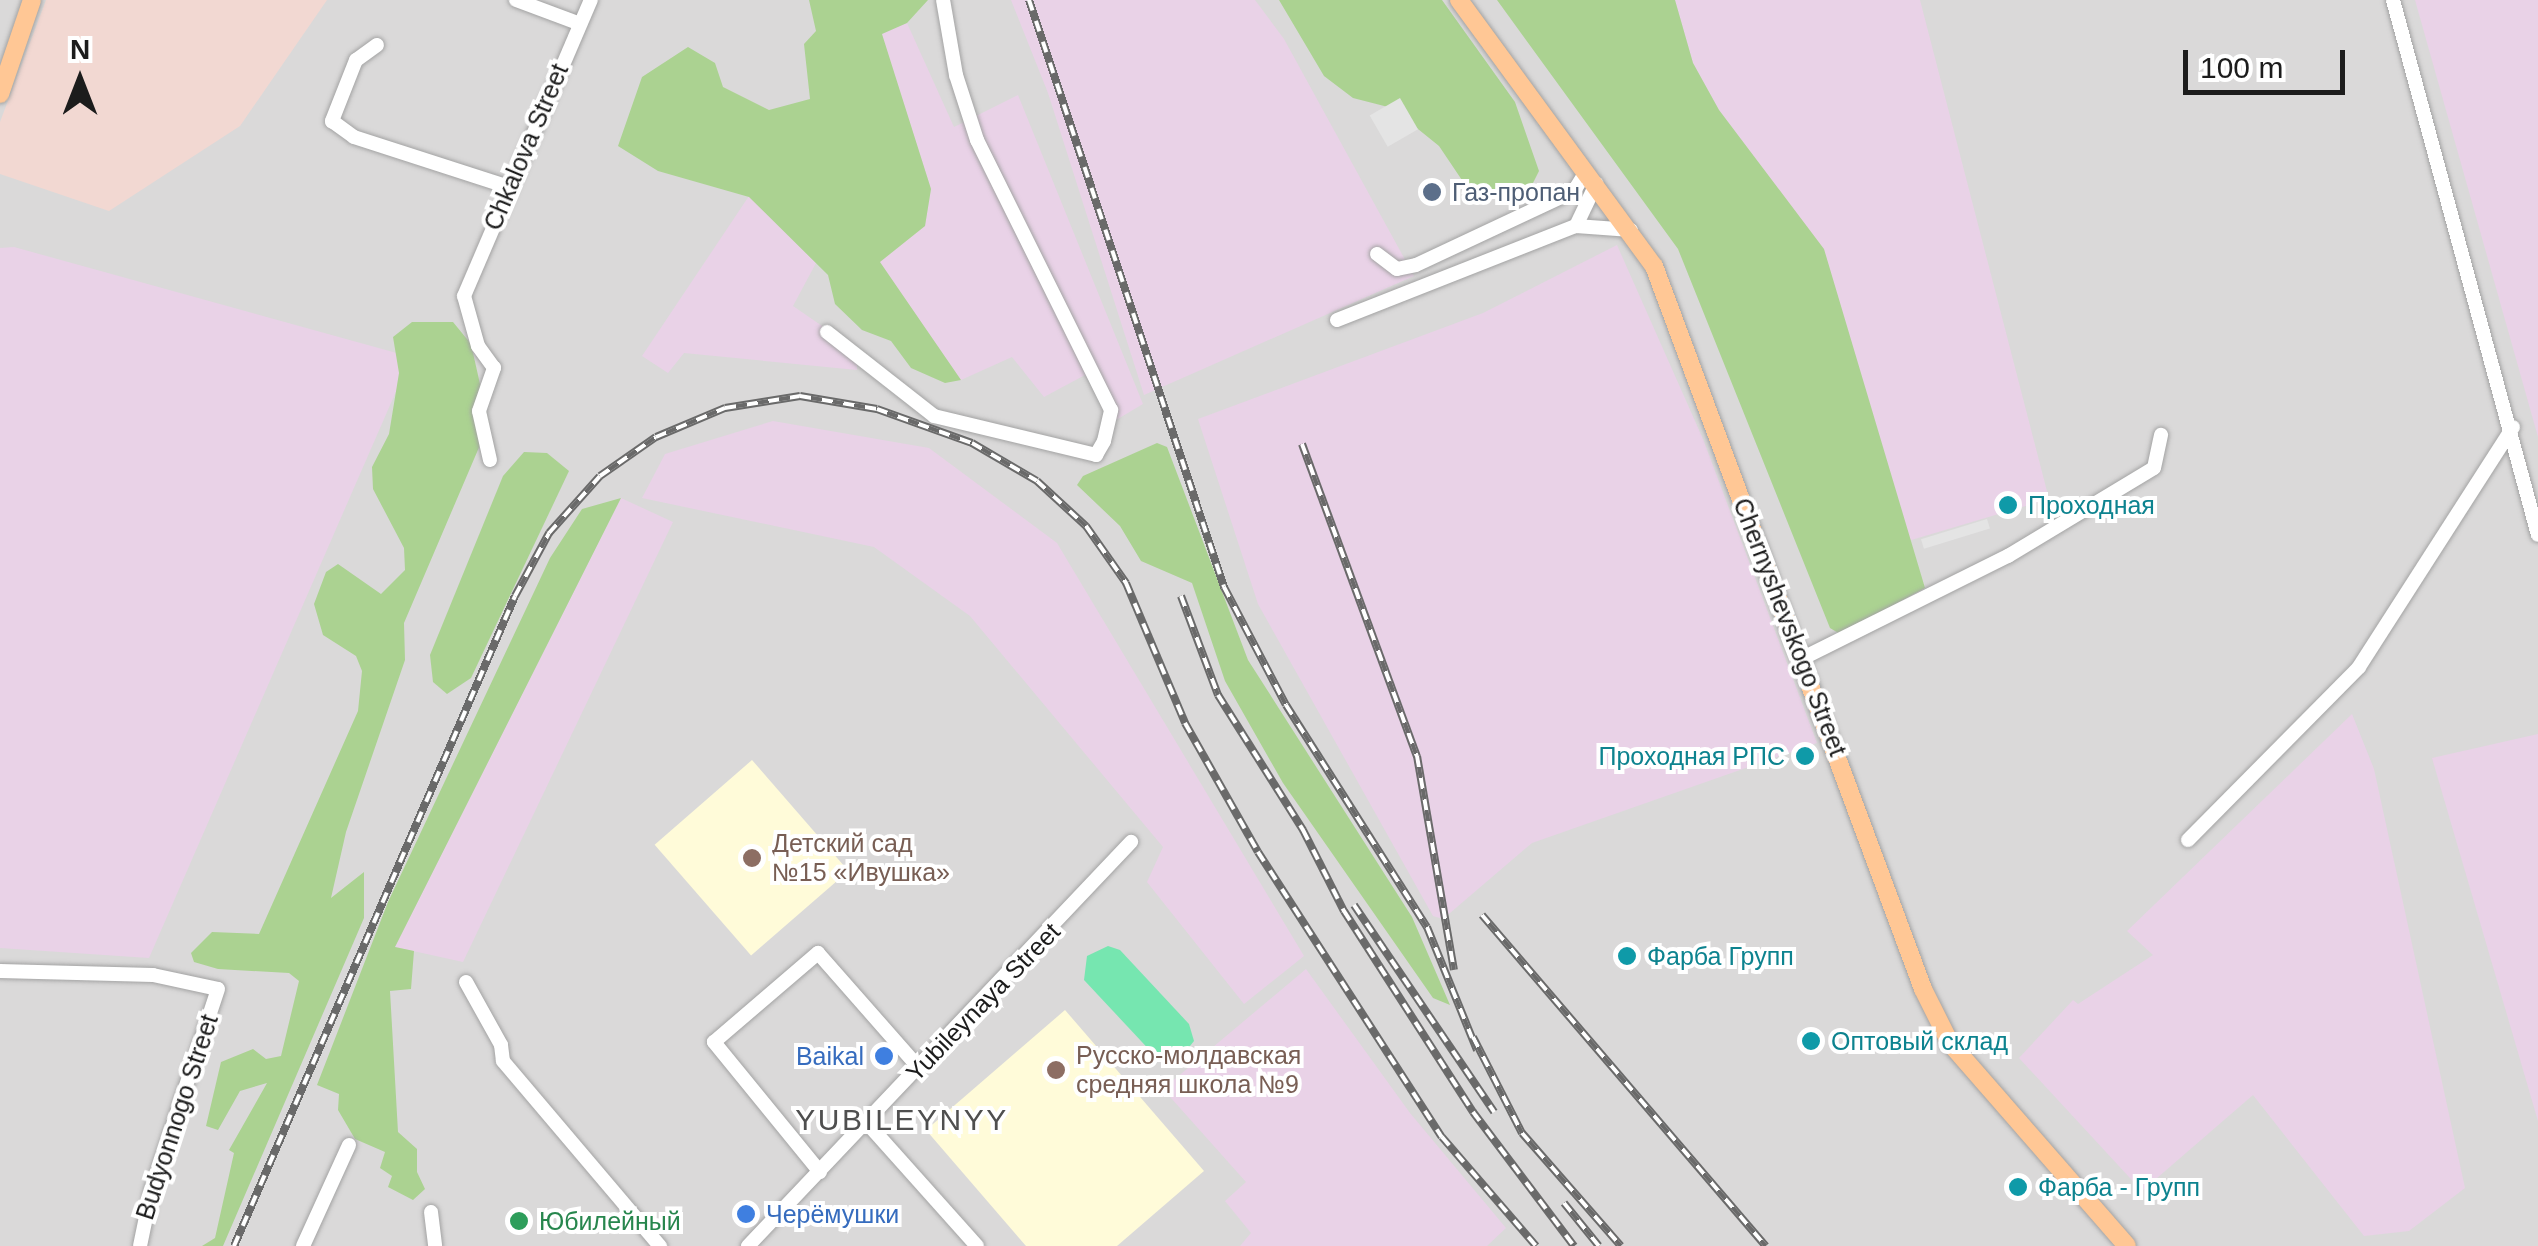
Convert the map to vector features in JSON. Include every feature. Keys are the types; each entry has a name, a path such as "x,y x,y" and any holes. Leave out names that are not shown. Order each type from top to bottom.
{"main road":[{"path":"0,94 32,0"},
{"name":"Chernyshevskogo Street","path":"1458,0 1632,230 1654,266 1804,658 1923,989 1950,1042 2127,1246"}],"street":[{"path":"516,0 578,23"},
{"name":"Chkalova Street","path":"490,460 479,411 494,368 478,346 464,296 578,23 592,0"},
{"path":"828,332 934,416 1096,455 1104,441 1111,410 977,140 956,75 943,0"},
{"path":"2392,0 2513,426 2538,534"},
{"path":"378,45 356,60 332,121 354,136 509,187"},
{"path":"1576,226 1591,178"},
{"path":"1376,254 1397,269 1416,264 1574,191 1591,178"},
{"path":"1338,320 1576,226 1632,230"},
{"path":"2188,840 2359,667 2513,426"},
{"path":"1804,658 2008,556 2154,468 2161,435"},
{"name":"Yubileynaya Street","path":"748,1246 1132,842"},
{"path":"820,1172 714,1042 818,952 919,1068"},
{"name":"Budyonnogo Street","path":"0,971 153,975 218,988 152,1188 140,1246"},
{"path":"466,982 501,1045 503,1061 660,1246"},
{"path":"867,1124 977,1246"},
{"path":"303,1246 350,1145"},
{"path":"431,1212 435,1246"}],"shaded area":[{"path":"0,0 2538,0 2538,1246 0,1246"},
{"path":"46,0 327,0 240,126 109,211 0,174 0,122"},
{"path":"1011,0 1255,0 1284,39 1414,276 1144,395 1048,93"},
{"path":"1675,0 1920,0 2049,499 1908,541 1824,250 1719,110 1693,63"},
{"path":"2415,0 2538,0 2538,437"},
{"path":"907,23 954,127 1018,95 1143,404 1116,420 1085,375 1044,397 1012,357 961,380 879,262 925,226 931,189 881,33"},
{"path":"1400,98 1418,129 1388,147 1370,116"},
{"path":"749,196 816,263 793,306 857,350 857,370 684,353 668,373 642,356"},
{"path":"1617,245 1703,439 1817,743 1532,843 1443,919 1433,916 1258,604 1198,419 1483,313"},
{"path":"14,247 411,357 149,958 0,948 0,248"},
{"path":"773,421 929,448 1057,543 1304,956 1244,1004 1147,882 1163,847 970,616 874,547 642,498 665,454"},
{"path":"621,498 673,522 463,962 395,947"},
{"path":"1987,519 1990,529 1924,549 1921,539"},
{"path":"2352,714 2374,769 2465,1188 2409,1231 2364,1236 2253,1095 2142,1191 2019,1058 2073,1000 2078,1004 2153,955 2127,931"},
{"path":"2538,734 2538,1121 2432,758"},
{"name":"Детский сад №15 «Ивушка»","path":"752,760 848,871 751,956 655,845"},
{"path":"1306,969 1410,1113 1506,1228 1487,1246 1240,1246 1251,1233 1225,1201 1246,1182 1163,1089"},
{"name":"Русско-молдавская средняя школа №9","path":"1065,1010 1204,1171 1117,1246 1026,1246 926,1130"}],"green space":[{"path":"809,0 928,0 907,23 882,34 931,189 925,226 880,262 961,380 945,383 911,368 891,341 862,330 835,304 828,275 749,197 658,171 618,146 642,77 688,47 715,63 723,87 769,110 810,99 804,44 816,31"},
{"path":"1279,0 1442,0 1515,102 1539,171 1530,189 1474,198 1439,146 1392,108 1353,98 1324,76"},
{"path":"1497,0 1675,0 1693,63 1719,110 1824,249 1925,588 1840,634 1830,628 1678,249"},
{"path":"412,322 453,322 471,344 489,424 404,623 405,660 346,832 331,898 364,872 364,918 223,1246 202,1246 215,1238 234,1153 229,1150 267,1083 240,1091 218,1130 206,1126 221,1062 253,1049 266,1059 281,1056 299,981 289,973 218,969 194,962 191,953 212,932 259,934 358,711 362,671 356,656 323,635 314,604 326,572 338,564 381,594 405,570 404,548 373,489 372,467 389,434 399,373 393,337"},
{"path":"1157,443 1167,447 1248,660 1412,917 1450,1005 1433,998 1283,783 1225,681 1192,583 1141,561 1120,526 1077,485 1083,476"},
{"path":"524,452 547,453 569,471 471,678 447,694 433,682 430,655 503,476"},
{"path":"621,498 395,947 414,951 411,989 390,991 398,1132 417,1149 417,1172 425,1189 413,1200 388,1187 392,1176 380,1168 385,1152 355,1139 338,1110 339,1094 317,1085 388,902 550,558 582,509"},
{"path":"1108,946 1120,950 1189,1024 1194,1041 1182,1056 1167,1062 1156,1057 1084,980 1087,956"}],"railway":[{"path":"1029,0 1224,587 1286,705 1427,927 1477,1050"},
{"path":"234,1246 515,596 549,533 600,476 656,437 725,408 800,396 877,409 972,443 1037,481 1086,526 1126,583 1185,723 1258,852 1442,1137 1536,1246"},
{"path":"1302,444 1417,756 1454,970"},
{"path":"1181,596 1218,695 1303,830 1344,911 1473,1112 1574,1246"},
{"path":"1354,905 1494,1112"},
{"path":"1482,915 1766,1246"},
{"path":"1473,1037 1522,1133 1621,1246"},
{"path":"1564,1203 1599,1246"}],"place":[{"name":"Газ-пропан","path":"1432,192"},
{"name":"Проходная","path":"2008,505"},
{"name":"Проходная РПС","path":"1805,756"},
{"name":"Детский сад №15 «Ивушка»","path":"752,858"},
{"name":"Фарба Групп","path":"1627,956"},
{"name":"Оптовый склад","path":"1811,1041"},
{"name":"Baikal","path":"884,1056"},
{"name":"Русско-молдавская средняя школа №9","path":"1056,1070"},
{"name":"Фарба - Групп","path":"2018,1187"},
{"name":"Черёмушки","path":"746,1214"},
{"name":"Юбилейный","path":"519,1221"}],"district":[{"name":"YUBILEYNYY","path":"902,1120"}]}
